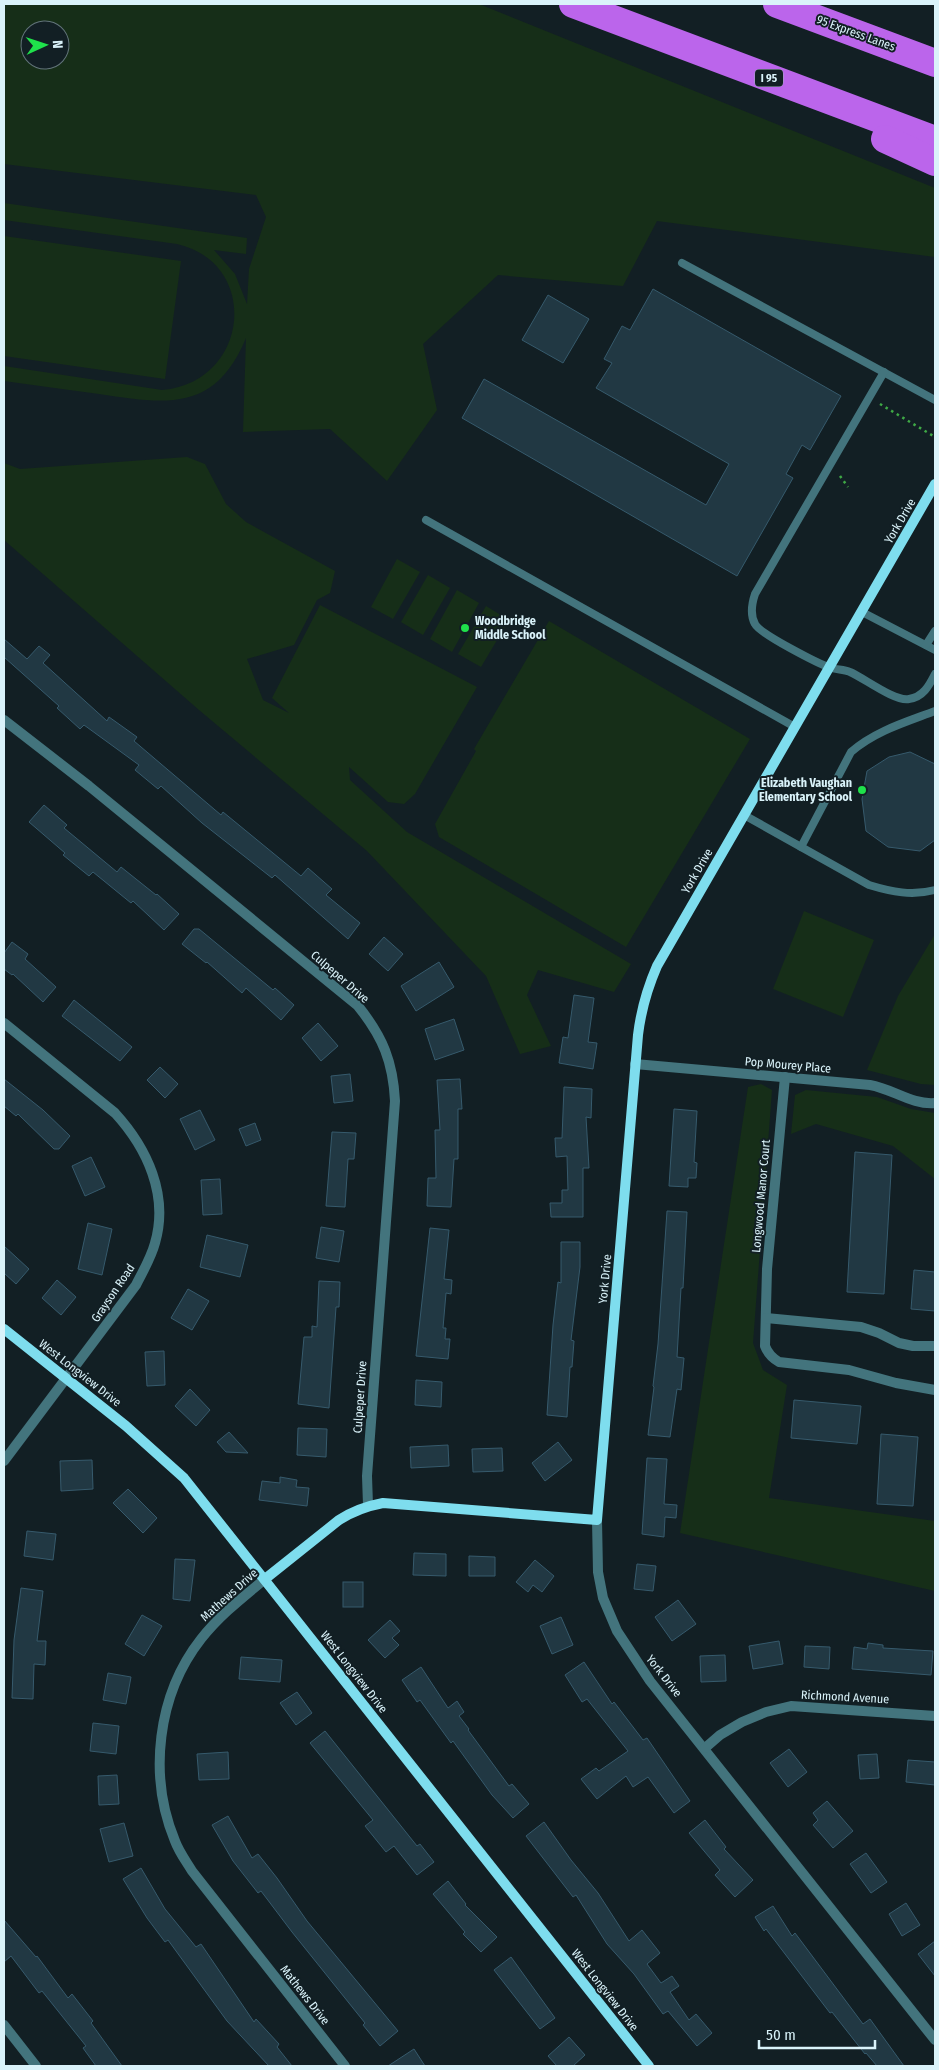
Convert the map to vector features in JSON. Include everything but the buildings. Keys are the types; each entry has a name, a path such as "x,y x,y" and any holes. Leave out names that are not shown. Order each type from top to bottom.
{"highway":[{"name":"I 95","path":"573,4 935,140"},
{"name":"95 Express Lanes","path":"777,4 935,63"},
{"path":"801,4 900,50"},
{"path":"602,15 707,67 841,119 935,162"}],"street":[{"name":"York Drive","path":"935,484 831,668 657,966 647,988 641,1008 635,1064 597,1547 599,1584 612,1622 650,1681 935,2040"},
{"name":"Culpeper Drive","path":"4,720 89,786 358,1006 372,1023 383,1042 394,1079 395,1101 367,1476 368,1506"},
{"name":"Grayson Road","path":"4,1023 115,1113 130,1129 142,1147 156,1184 158,1224 149,1260 126,1301 4,1461"},
{"name":"Pop Mourey Place","path":"635,1064 877,1086 917,1101 935,1103"},
{"name":"Longwood Manor Court","path":"785,1077 767,1269 765,1346 771,1357 779,1362 849,1370 896,1383 935,1390"},
{"path":"766,1318 861,1327 879,1332 899,1343 914,1346 935,1346"},
{"name":"West Longview Drive","path":"4,1330 126,1426 184,1478 649,2066"},
{"name":"Mathews Drive","path":"345,2066 192,1871 176,1843 170,1828 162,1794 159,1770 162,1728 168,1704 182,1669 195,1647 213,1625 265,1580 350,1512 383,1503 598,1520"},
{"name":"Richmond Avenue","path":"705,1748 720,1735 742,1722 766,1712 791,1706 935,1716"},
{"path":"4,2025 36,2066"}],"lane":[{"path":"682,263 935,400"},
{"path":"884,372 755,594 752,603 755,624 761,630 831,668 848,671 898,698 907,700 919,696 929,687 935,674"},
{"path":"426,520 795,727"},
{"path":"862,612 935,650"},
{"path":"926,645 935,631"},
{"path":"801,846 851,752 864,740 935,711"},
{"path":"744,815 869,885 888,891 907,893 935,890"}],"path":[{"path":"880,404 935,438"},
{"path":"840,476 848,487"}],"green space":[{"path":"4,4 479,4 935,188 935,257 657,221 623,286 498,275 423,344 437,410 387,481 330,429 243,432 246,338 234,362 219,380 204,391 186,398 146,400 123,398 4,381 4,366 162,390 191,382 213,366 228,345 234,321 232,296 222,274 204,255 177,244 4,220 4,203 247,238 246,254 214,250 235,274 247,304 249,269 266,217 256,195 4,164"},
{"path":"4,236 181,261 165,379 4,356"},
{"path":"187,457 205,464 226,504 246,522 335,571 330,593 317,600 294,645 247,659 263,700 289,713 272,698 320,605 477,687 415,794 404,804 388,802 349,767 350,780 407,832 631,964 614,992 538,970 527,995 551,1046 520,1054 486,976 367,851 199,710 4,540 4,463 20,469"},
{"path":"397,559 420,572 393,619 371,607"},
{"path":"428,575 450,588 423,635 401,622"},
{"path":"457,590 479,603 452,652 430,639"},
{"path":"486,606 509,620 481,667 458,654"},
{"path":"549,621 750,739 626,947 439,837 435,824 476,751 474,749"},
{"path":"804,911 874,940 843,1017 773,989"},
{"path":"935,934 935,1085 921,1084 867,1070 898,996"},
{"path":"761,1084 772,1090 753,1343 763,1370 787,1385 769,1498 935,1521 935,1591 680,1533 748,1087"},
{"path":"806,1090 877,1097 911,1109 935,1113 935,1179 893,1146 816,1124 791,1134 795,1095"}],"place":[{"name":"Woodbridge Middle School","path":"465,628"},
{"name":"Elizabeth Vaughan Elementary School","path":"862,790"}]}
